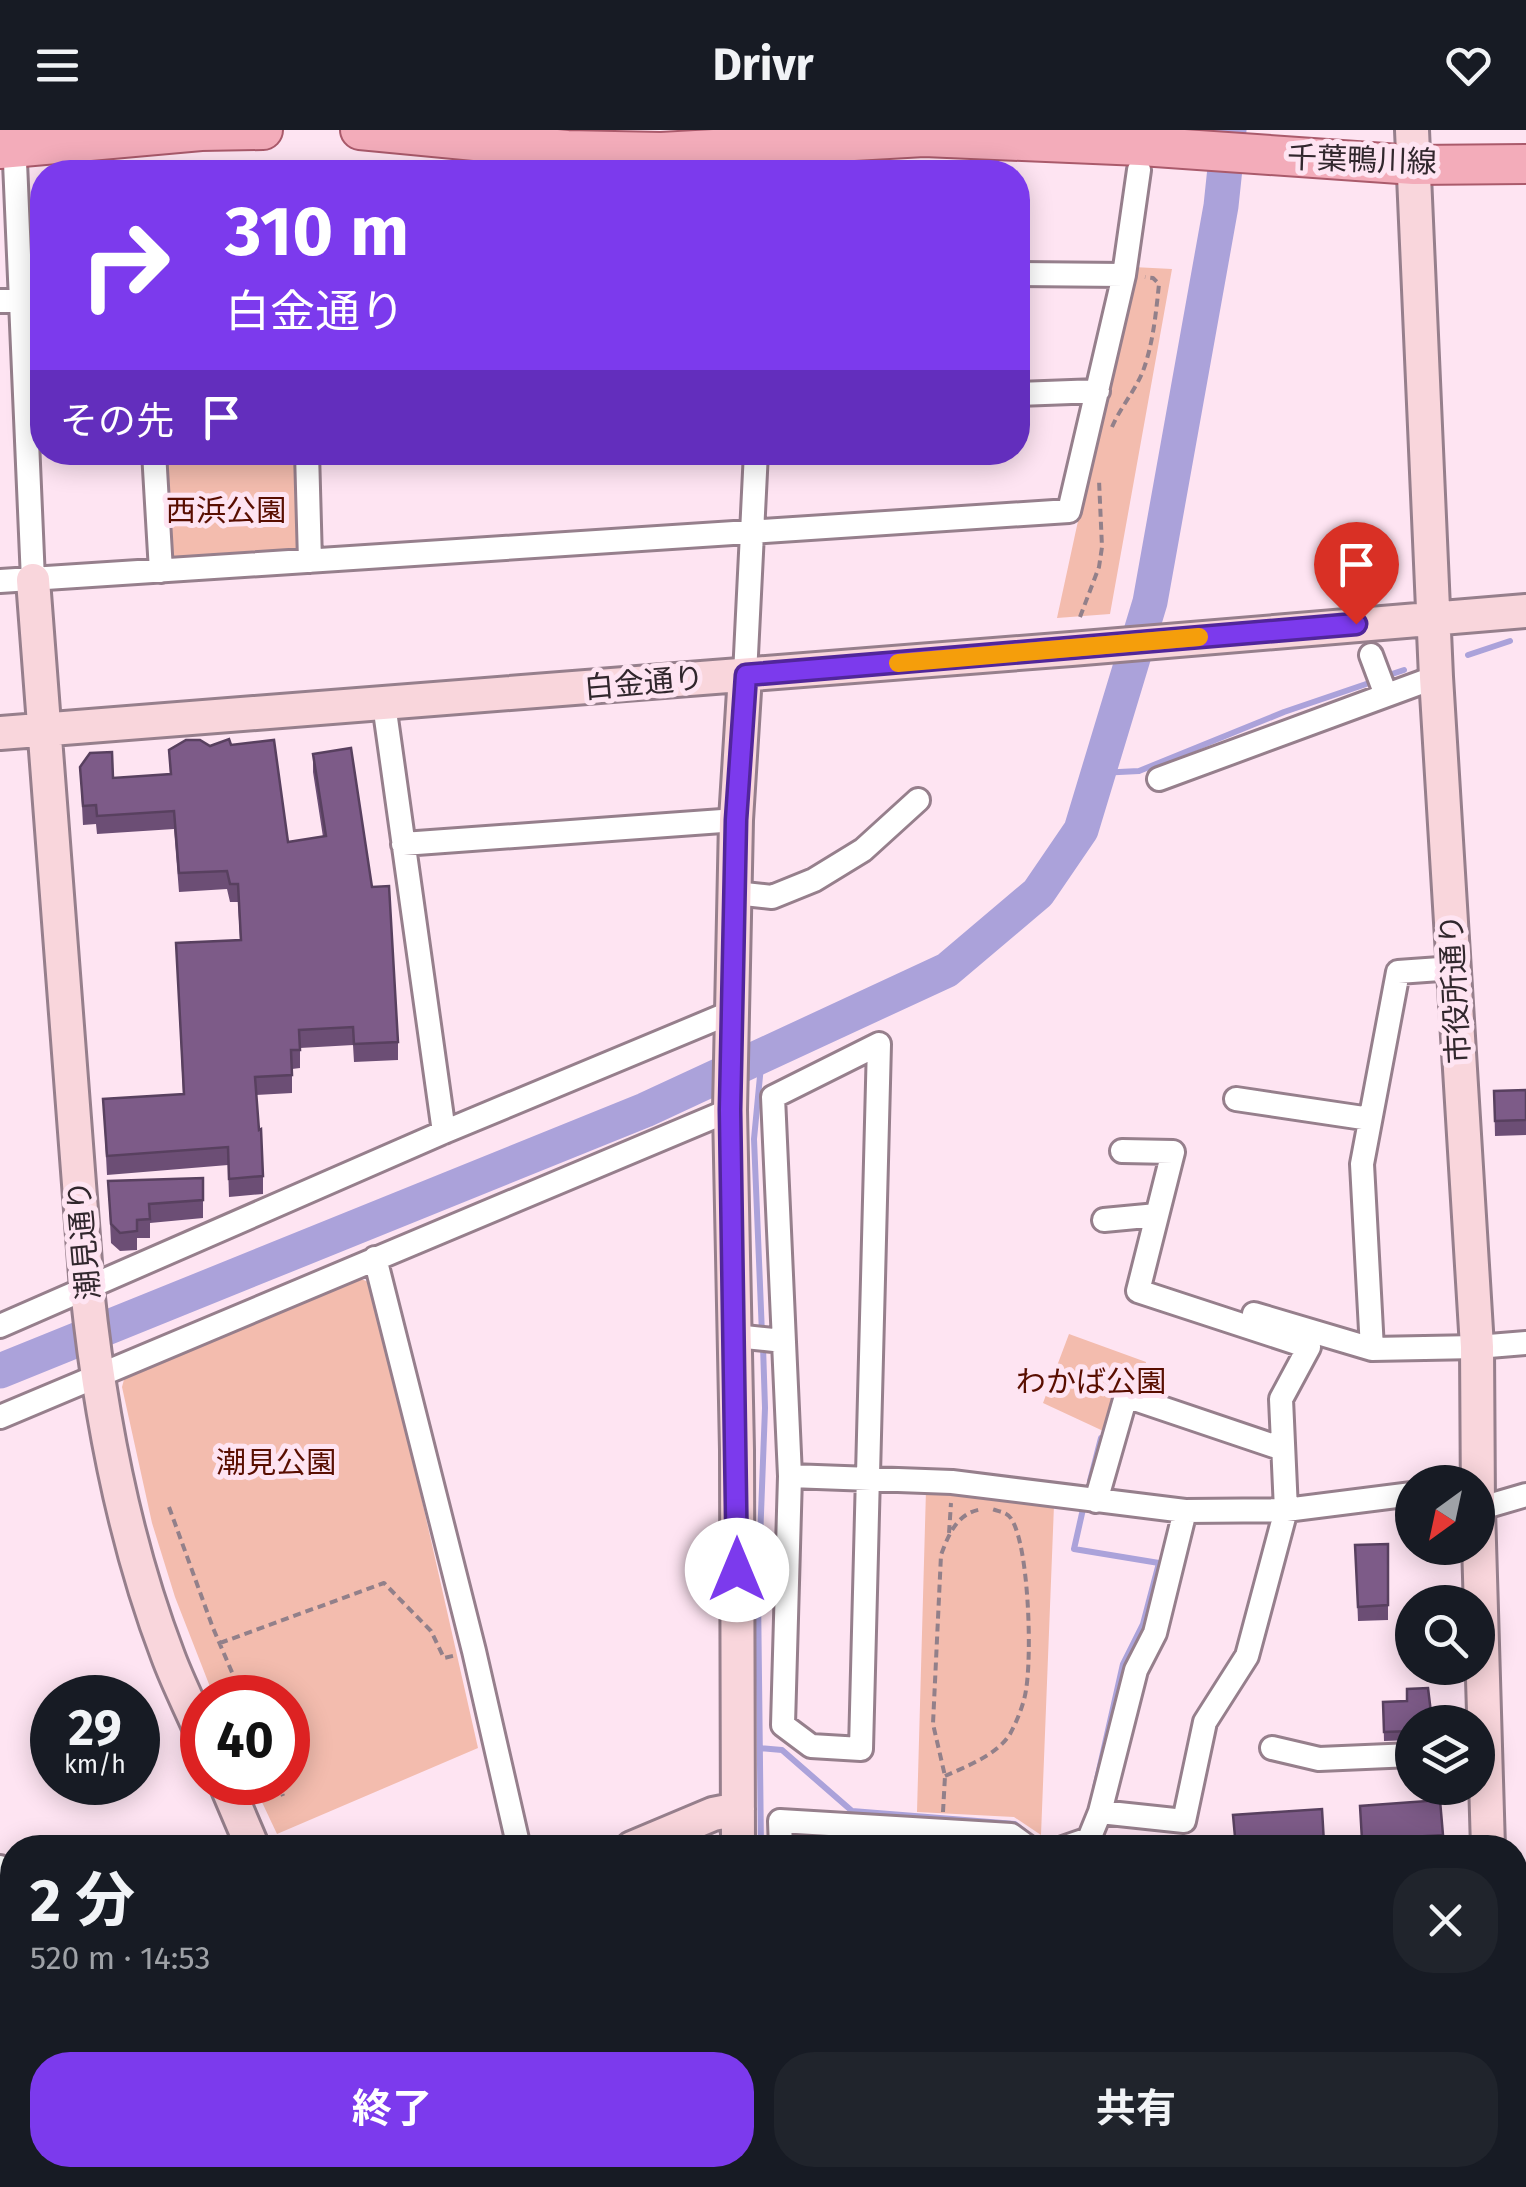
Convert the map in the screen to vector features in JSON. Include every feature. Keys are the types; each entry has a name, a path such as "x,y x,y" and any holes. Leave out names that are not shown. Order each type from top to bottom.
{"main road":[{"path":"9,143 263,130"},
{"name":"千葉鴨川線","path":"360,130 568,150 759,149 924,137 1283,157 1413,147 1526,164"}],"street":[{"path":"9,143 21,300 16,581 1070,511 1124,275 1140,149"},
{"name":"市役所通り","path":"1413,147 1436,677 1476,1347 1478,1465"},
{"path":"1030,274 1124,275"},
{"path":"1030,394 1098,391"},
{"path":"155,465 160,571"},
{"path":"307,465 310,561"},
{"path":"738,1835 730,1110 736,820 756,465"},
{"name":"潮見通り","path":"16,581 44,730 96,1378 121,1502 144,1586 180,1684"},
{"name":"白金通り","path":"0,734 1526,610"},
{"path":"1371,654 1386,695"},
{"path":"1159,778 1436,677"},
{"path":"384,704 444,1132"},
{"path":"735,893 772,897 814,880 863,850 918,800"},
{"path":"402,844 736,820"},
{"path":"1372,1349 1362,1164 1398,972 1454,968"},
{"path":"0,1326 444,1132 732,1012"},
{"path":"878,1044 861,1749 811,1746 784,1725 790,1476 773,1097 878,1044"},
{"path":"1236,1099 1370,1118"},
{"path":"0,1417 730,1110"},
{"path":"1100,1812 1184,1821 1205,1722 1246,1656 1286,1510 1281,1399 1309,1347 1138,1292 1173,1152 1122,1151"},
{"path":"1104,1220 1157,1215"},
{"path":"375,1258 516,1835"},
{"path":"1140,1280 1372,1349 1526,1343"},
{"path":"734,1336 783,1341"},
{"path":"1096,1501 1126,1396 1283,1449"},
{"path":"790,1476 952,1482 1186,1511 1286,1510 1395,1496"},
{"path":"1495,1504 1526,1495"},
{"path":"1090,1835 1100,1812 1136,1670 1155,1633 1186,1511"},
{"name":"市役所通り","path":"1479,1565 1481,1705"},
{"path":"1272,1748 1320,1759 1395,1756"},
{"path":"235,1805 247,1835"},
{"name":"市役所通り","path":"1485,1805 1487,1835"},
{"path":"663,1835 712,1814 738,1809"},
{"path":"781,1835 780,1821 887,1835"}],"path":[{"path":"1112,428 1142,373 1159,284 1153,278 1124,275"},
{"path":"1080,616 1099,567 1102,547 1099,475"},
{"path":"944,1802 945,1776 934,1724 941,1555 949,1533 952,1482"},
{"path":"169,1508 233,1675"},
{"path":"945,1776 992,1751 1008,1737 1026,1693 1029,1659 1022,1553 1012,1518 988,1508 971,1510 949,1533"},
{"path":"220,1643 384,1583 431,1631 444,1658 474,1651"}],"green space":[{"path":"1133,267 1172,269 1110,614 1057,618"},
{"name":"西浜公園","path":"155,465 307,465 310,561 161,571"},
{"name":"潮見公園","path":"359,1278 373,1284 478,1748 277,1834 263,1805 310,1805 310,1675 205,1675 152,1523 122,1387 126,1372"},
{"name":"わかば公園","path":"1069,1334 1146,1362 1141,1401 1126,1397 1114,1436 1043,1403"},
{"path":"926,1490 1054,1505 1041,1835 1014,1817 917,1812"}],"building":[{"path":"229,739 231,745 274,740 288,842 326,836 313,754 351,748 372,887 389,886 398,1042 354,1044 353,1027 299,1030 300,1050 291,1050 292,1075 255,1077 263,1176 229,1179 228,1147 107,1156 103,1099 184,1094 176,943 241,940 238,884 230,884 227,871 179,873 174,811 97,816 96,805 83,806 80,767 90,753 112,752 113,778 171,774 169,750 186,740 200,740 210,746"},
{"path":"1526,1090 1526,1120 1495,1121 1494,1091"},
{"path":"203,1178 203,1200 149,1204 150,1219 137,1220 137,1231 120,1233 111,1224 108,1181"},
{"path":"1388,1544 1388,1605 1358,1607 1355,1545"},
{"path":"1428,1688 1430,1705 1395,1705 1395,1732 1384,1732 1383,1702 1407,1701 1407,1689"},
{"path":"1440,1805 1443,1835 1362,1835 1360,1806"},
{"path":"1322,1809 1324,1835 1235,1835 1233,1815"}],"waterway":[{"path":"0,1371 645,1110 947,970 1038,893 1081,830 1150,602 1221,206 1229,130"},
{"path":"1468,655 1510,641"},
{"path":"1386,676 1404,670"},
{"path":"1099,773 1139,771 1284,712 1375,681"},
{"path":"762,1055 754,1139 762,1334"},
{"path":"761,1835 758,1593 765,1408 763,1346"},
{"path":"1090,1481 1101,1438"},
{"path":"1083,1509 1074,1549 1159,1563 1143,1624 1123,1664 1095,1788"},
{"path":"760,1748 782,1750 852,1811 1015,1824 1024,1831"}],"slow traffic":[{"path":"898,663 1199,637"}],"route":[{"path":"737,1570 730,1110 736,820 746,675 1356,624"}]}
